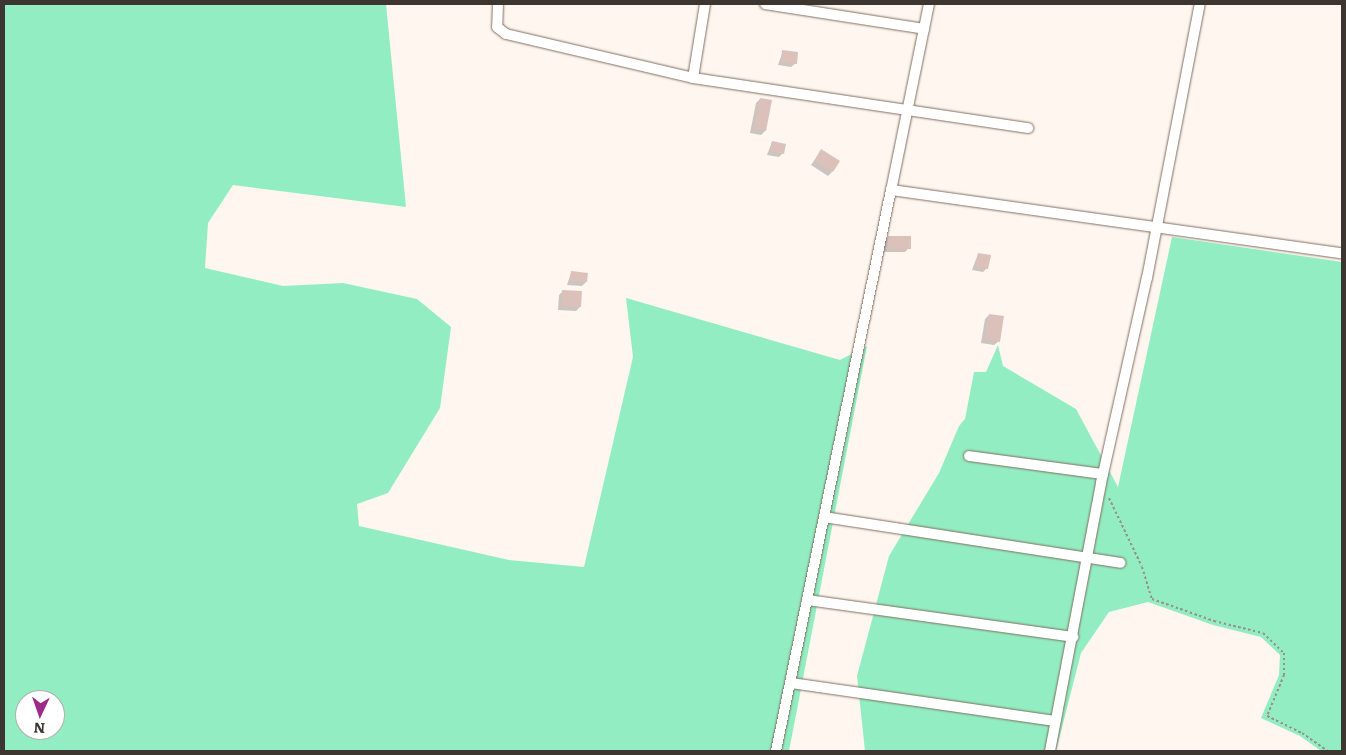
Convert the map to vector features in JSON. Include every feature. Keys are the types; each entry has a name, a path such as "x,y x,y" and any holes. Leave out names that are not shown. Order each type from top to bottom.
{"street":[{"path":"498,4 497,27 506,34 692,78 1028,128"},
{"path":"692,78 705,4"},
{"path":"764,4 924,29"},
{"path":"776,751 929,4"},
{"path":"1050,751 1089,558 1102,479 1156,226 1200,4"},
{"path":"891,190 1342,253"},
{"path":"970,456 1102,479"},
{"path":"824,517 1120,563"},
{"path":"807,600 1073,637"},
{"path":"790,682 1055,721"}],"path":[{"path":"1102,479 1142,567 1152,599 1214,620 1263,633 1284,653 1284,675 1267,716 1302,733 1328,751"}],"green space":[{"path":"4,4 386,4 406,207 233,185 208,223 205,268 283,286 343,283 417,299 451,327 440,408 388,493 357,504 359,526 509,560 584,567 633,357 626,298 840,360 867,346 789,751 4,751"},
{"path":"1172,237 1342,262 1342,751 1321,751 1300,736 1261,718 1279,675 1280,655 1261,637 1213,625 1148,602 1109,612 1081,653 1056,751 865,751 857,676 889,556 939,473 959,426 965,419 974,372 986,372 998,345 1003,366 1076,409 1118,487"}],"building":[{"path":"782,50 798,52 797,64 781,62"},
{"path":"760,98 772,100 766,131 754,129"},
{"path":"772,141 786,144 784,154 770,151"},
{"path":"821,149 840,161 833,172 814,161"},
{"path":"888,236 911,236 911,249 888,249"},
{"path":"978,253 991,255 988,269 975,267"},
{"path":"571,271 588,273 587,282 570,281"},
{"path":"562,290 582,291 581,307 562,306"},
{"path":"989,314 1004,316 1000,342 985,339"}]}
